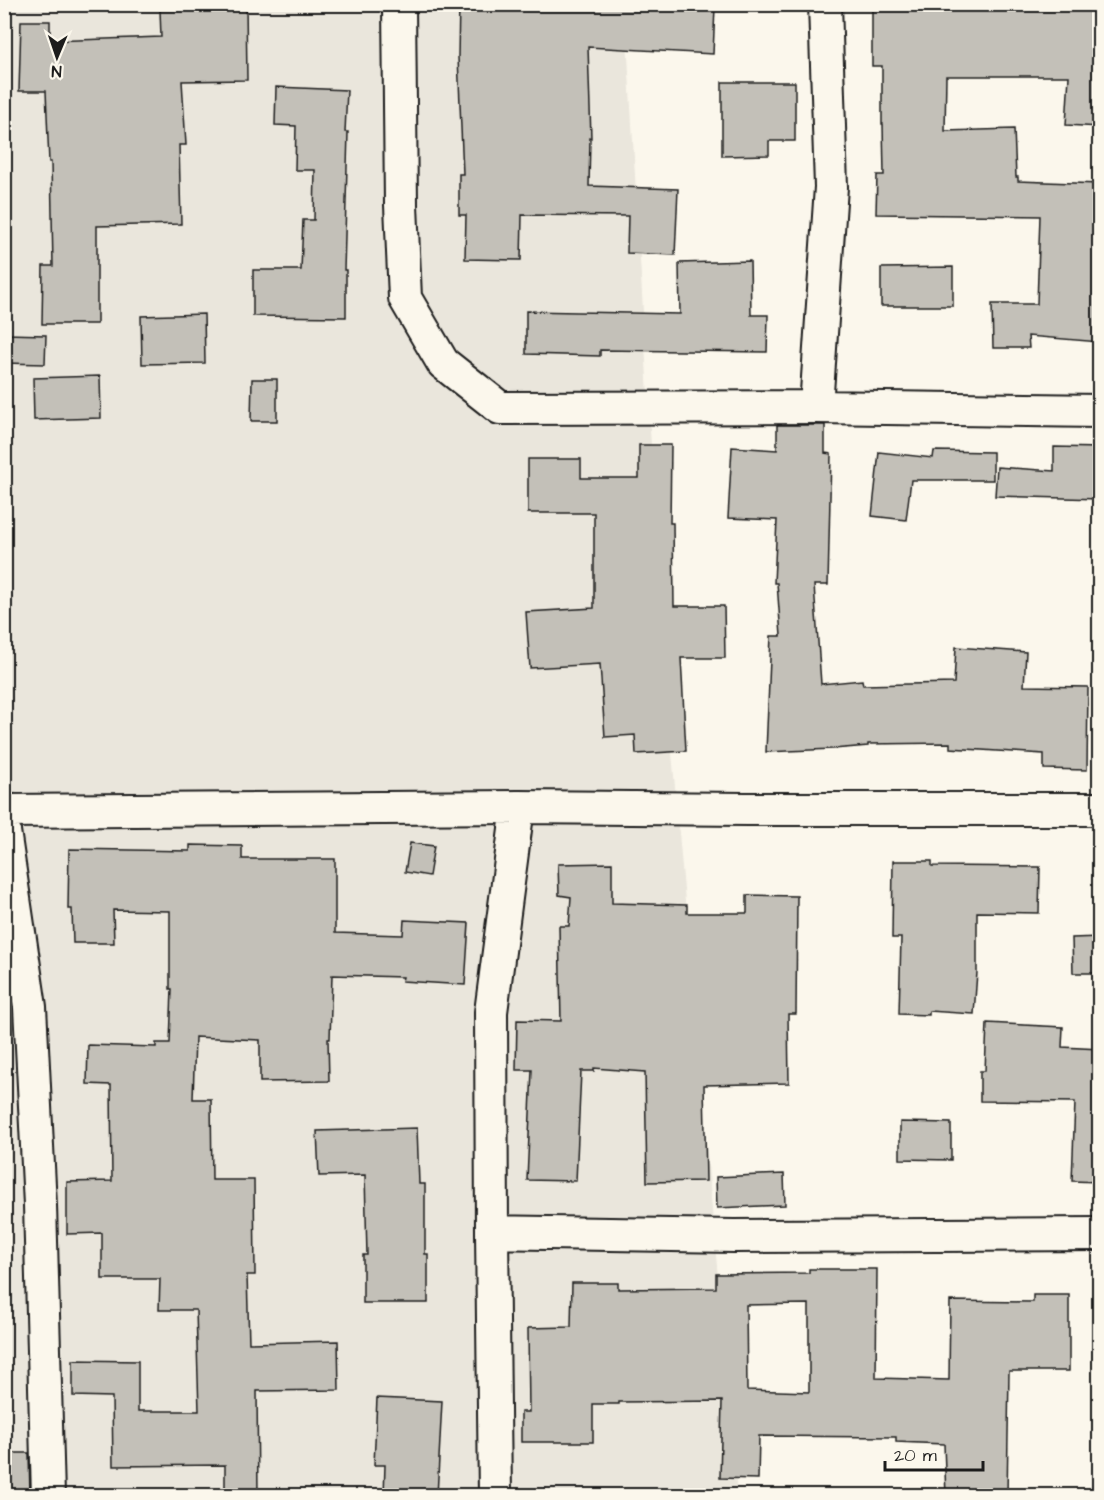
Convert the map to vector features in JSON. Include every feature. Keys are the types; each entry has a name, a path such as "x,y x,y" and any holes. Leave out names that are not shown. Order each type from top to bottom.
{"street":[{"path":"399,4 401,205 405,298 442,363 500,408 816,407 1100,411"},
{"path":"816,407 831,187 825,4"},
{"path":"4,811 518,807 1100,809"},
{"path":"495,1496 491,1012 518,807"},
{"path":"4,831 30,1007 40,1205 48,1496"},
{"path":"492,1232 734,1236 1100,1234"}],"shaded area":[{"path":"5,5 625,5 663,650 737,1495 5,1496"}],"building":[{"path":"202,4 246,4 247,80 182,81 186,145 179,145 181,224 97,226 97,324 42,324 43,266 53,266 51,162 49,162 46,91 19,91 21,21 50,21 50,41 161,37 160,10 202,9"},
{"path":"459,4 669,4 715,7 713,54 588,47 591,138 589,186 678,189 675,255 627,253 628,216 522,215 521,260 465,259 466,215 459,215 459,174 463,174 458,57"},
{"path":"872,4 1100,4 1100,127 1066,125 1069,76 946,76 945,131 1014,129 1018,181 1100,184 1100,342 1028,336 1029,348 993,348 992,304 1037,304 1040,216 876,214 877,175 884,175 882,66 872,66"},
{"path":"722,82 795,82 795,141 769,141 769,155 722,156"},
{"path":"276,87 347,90 344,270 346,270 346,317 253,316 253,270 301,270 303,220 314,220 315,170 295,170 296,126 275,125"},
{"path":"750,261 751,315 768,315 767,352 600,350 600,356 526,354 526,311 680,314 679,263"},
{"path":"953,267 953,306 881,306 881,268"},
{"path":"204,314 205,363 142,364 141,316"},
{"path":"4,334 46,335 45,364 4,363"},
{"path":"100,376 101,418 34,420 33,378"},
{"path":"252,379 277,379 277,421 251,421"},
{"path":"777,425 825,425 825,453 831,454 828,585 814,585 821,684 862,680 863,685 954,683 956,647 1026,652 1024,686 1088,687 1087,770 1044,769 1044,754 950,748 950,743 868,744 868,746 833,749 766,752 771,636 781,636 777,583 774,583 777,520 728,518 732,447 777,450"},
{"path":"639,445 671,445 670,523 673,523 674,606 724,606 725,658 681,658 686,751 636,754 635,735 605,737 600,664 530,668 526,612 594,608 594,513 528,513 528,459 581,459 581,478 639,478"},
{"path":"1054,447 1100,448 1100,499 995,496 997,467 1054,471"},
{"path":"934,451 993,452 993,480 911,480 906,520 872,516 879,452 933,458"},
{"path":"410,843 434,846 429,876 405,872"},
{"path":"190,845 242,846 242,859 335,859 335,933 403,935 404,920 469,923 465,985 402,981 403,977 332,975 330,1039 328,1039 329,1081 260,1082 260,1040 195,1037 193,1099 211,1099 212,1180 254,1180 255,1275 247,1275 249,1343 338,1341 339,1390 257,1391 258,1496 225,1496 225,1465 113,1466 112,1397 73,1396 73,1360 138,1361 138,1411 199,1411 196,1310 159,1310 160,1279 102,1279 102,1233 67,1234 67,1182 112,1181 111,1085 87,1084 88,1045 156,1047 156,1043 170,1043 172,989 170,989 170,911 113,910 114,943 73,943 72,909 68,909 69,849 190,851"},
{"path":"893,861 932,861 932,866 1040,867 1039,913 977,912 974,1014 929,1011 929,1015 899,1014 901,938 892,938"},
{"path":"612,863 612,903 687,905 687,913 747,913 747,895 797,896 796,1014 788,1014 789,1083 704,1085 706,1181 647,1182 645,1072 594,1068 594,1071 581,1071 576,1181 527,1180 532,1070 516,1070 517,1020 561,1021 559,926 569,926 571,897 559,895 558,864"},
{"path":"1100,937 1100,973 1073,973 1072,938"},
{"path":"987,1023 1063,1027 1062,1047 1100,1049 1100,1182 1072,1181 1075,1102 980,1101 980,1071 985,1071"},
{"path":"900,1122 951,1123 951,1160 900,1159"},
{"path":"417,1128 419,1184 425,1184 428,1303 363,1303 363,1255 367,1255 365,1175 319,1176 317,1131"},
{"path":"784,1174 785,1205 717,1208 716,1177"},
{"path":"809,1269 877,1269 876,1378 949,1380 950,1301 1033,1302 1033,1295 1069,1295 1069,1371 1009,1371 1007,1496 946,1496 944,1444 896,1442 896,1437 759,1436 758,1479 720,1478 722,1401 593,1404 593,1442 521,1442 521,1412 529,1412 528,1328 571,1327 572,1283 618,1283 618,1289 716,1288 716,1274 809,1273","holes":["809,1304 809,1392 747,1390 746,1305"]},
{"path":"377,1398 442,1401 437,1496 384,1496 385,1465 374,1465"},
{"path":"4,1453 29,1453 30,1496 4,1496"}]}
